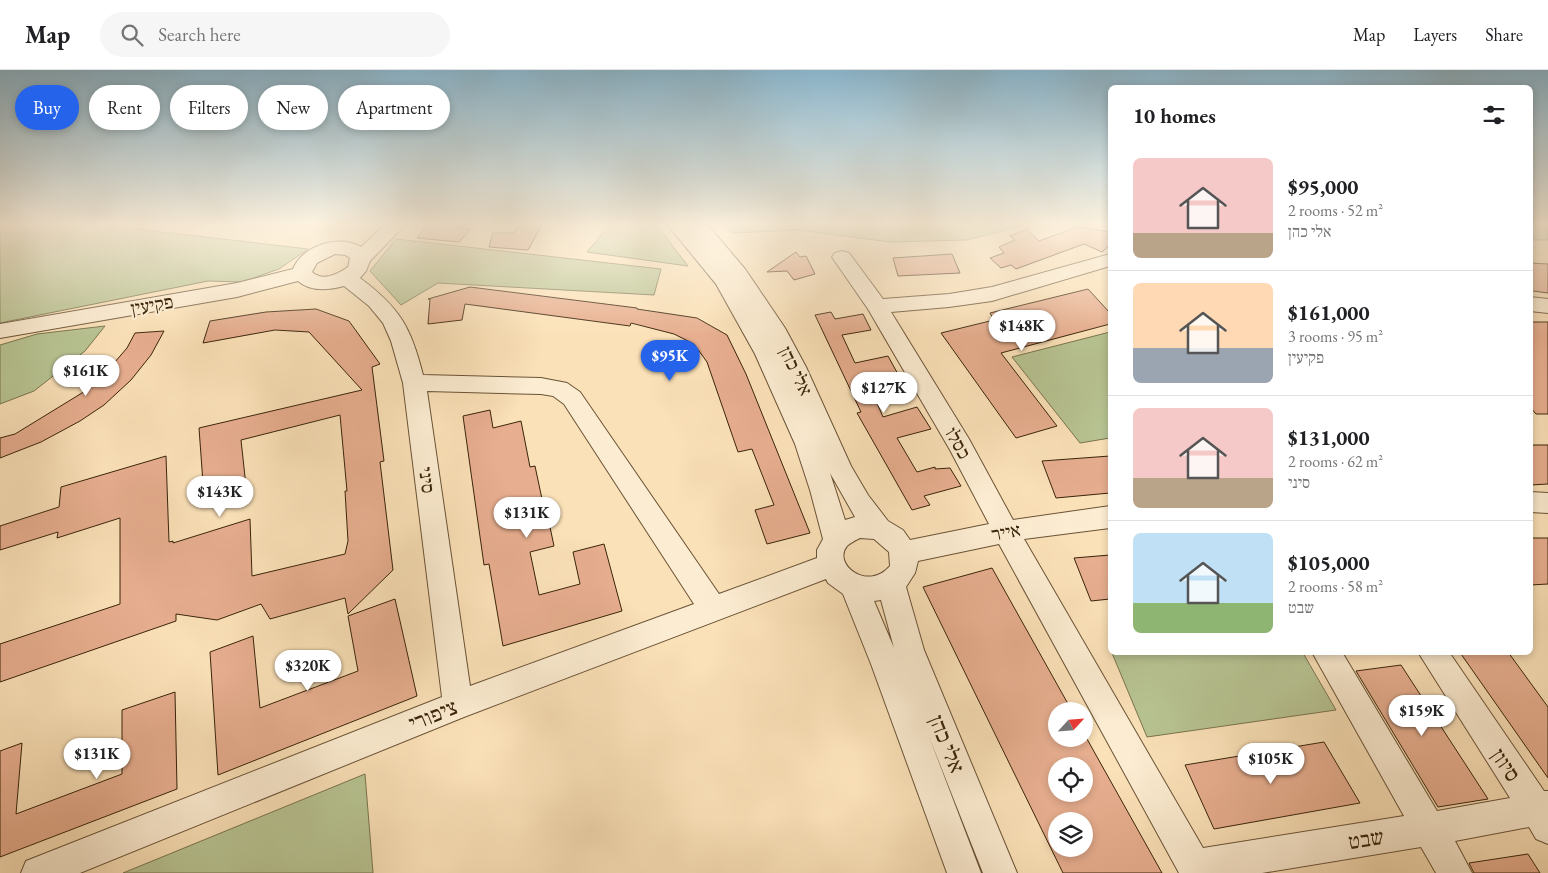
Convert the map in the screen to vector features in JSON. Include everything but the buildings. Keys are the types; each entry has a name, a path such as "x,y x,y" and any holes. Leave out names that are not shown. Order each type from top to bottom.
{"street":[{"path":"309,260 302,273 311,282 319,283 328,283 354,268 361,260"},
{"name":"סיני","path":"355,260 354,268 396,325 405,348 414,383 458,705"},
{"name":"אלי כהן","path":"709,260 732,291 787,396 827,496 834,551"},
{"name":"אלי כהן","path":"729,260 746,282 770,319 796,368 846,480 857,500 880,529"},
{"name":"כסלו","path":"844,260 877,306 960,446 1196,870"},
{"path":"877,306 946,301 990,295 1108,261"},
{"name":"פקיעין","path":"0,331 237,290 302,273"},
{"path":"1533,304 1548,306"},
{"path":"414,383 541,386 559,389 572,398 714,610"},
{"path":"1533,502 1548,502"},
{"name":"אייר","path":"904,553 1006,531 1108,517"},
{"path":"868,527 880,529 895,539 904,553 903,570 891,584 880,589 867,590 854,587 836,574 834,551 845,531 868,527"},
{"name":"ציפורי","path":"38,873 458,705 714,610 834,551"},
{"name":"אלי כהן","path":"891,584 909,650 1000,873"},
{"name":"אלי כהן","path":"854,587 886,664 964,873"},
{"path":"1328,655 1455,873"},
{"name":"סיוון","path":"1434,655 1544,814"},
{"name":"שבט","path":"1196,870 1429,829 1544,814"}],"green space":[{"path":"0,260 291,260 279,269 242,282 208,281 0,323"},
{"path":"379,260 586,260 661,269 654,295 438,283 401,305 370,271"},
{"path":"648,260 684,260 688,266"},
{"path":"105,326 85,351 34,391 0,404 0,345 37,334"},
{"path":"1108,333 1108,438 1080,443 1012,357"},
{"path":"1113,655 1304,655 1336,710 1147,737"},
{"path":"365,774 373,873 123,873"}]}
